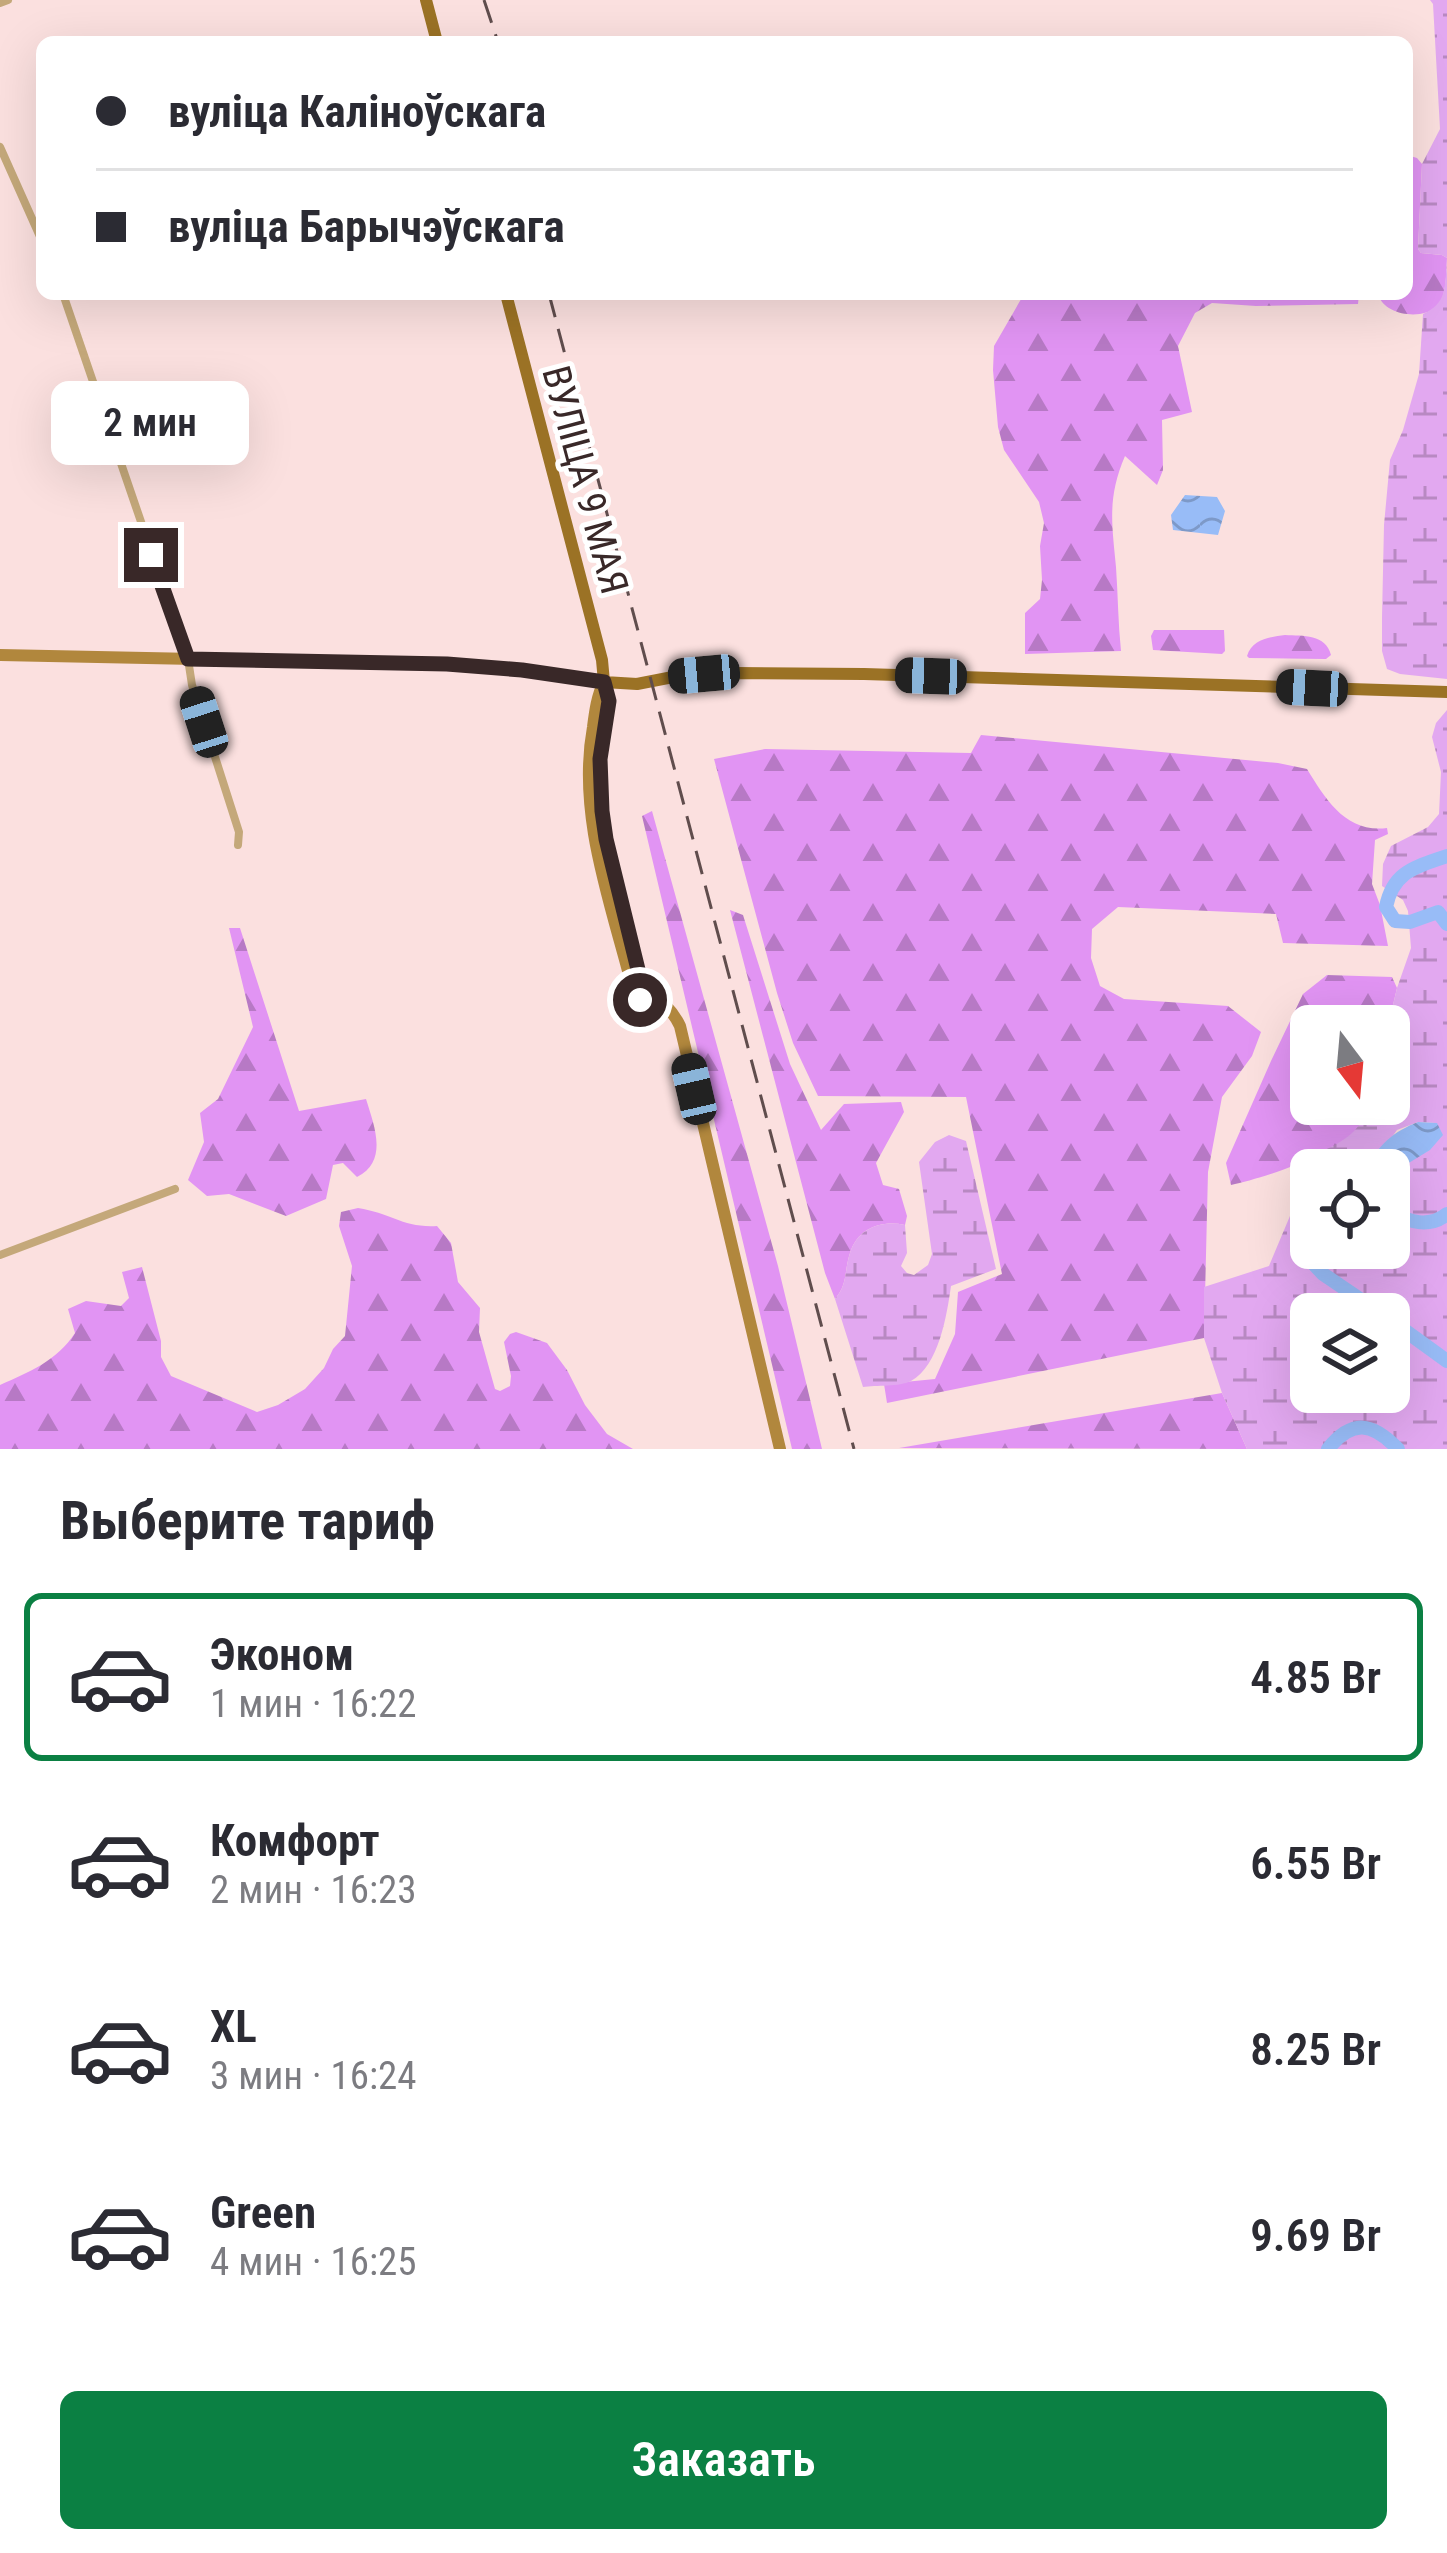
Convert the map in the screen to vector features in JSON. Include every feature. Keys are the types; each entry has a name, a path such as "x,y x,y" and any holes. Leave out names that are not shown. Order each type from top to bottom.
{"main road":[{"path":"426,0 435,36"},
{"name":"ВУЛІЦА 9 МАЯ","path":"508,300 604,682"},
{"path":"604,682 637,684 704,674 794,674 1447,692"}],"street":[{"path":"0,147 36,228"},
{"path":"65,300 188,659 192,686 239,832 238,845"},
{"path":"0,655 447,664 604,682 591,737 589,777 596,842 640,998 650,994 664,1003 680,1026 780,1449"},
{"path":"0,1255 175,1190"}],"green space":[{"path":"1430,0 1447,0 1447,258 1418,249 1422,164 1440,129"},
{"path":"1413,157 1422,164 1418,249 1447,258 1445,284 1440,303 1430,311 1395,311 1382,301 1413,300"},
{"path":"1447,265 1447,679 1387,669 1382,617 1390,460 1419,374 1423,314 1440,300"},
{"path":"1021,300 1358,300 1358,304 1212,303 1195,313 1178,346 1192,412 1162,420 1163,470 1157,485 1125,456 1115,485 1112,524 1121,651 1025,654 1025,613 1040,599 1044,523 1039,502 1004,450 998,427 994,346"},
{"path":"1154,630 1224,630 1225,651 1153,650"},
{"path":"1285,635 1319,640 1331,655 1326,659 1247,656 1257,642"},
{"path":"1447,710 1447,1449 1247,1449 1204,1338 1204,1287 1269,1266 1290,1216 1290,1269 1410,1269 1410,1157 1436,1123 1418,1122 1397,1130 1383,1149 1326,1149 1358,1125 1410,1125 1410,1005 1393,1005 1411,948 1408,911 1403,900 1382,886 1383,864 1391,846 1428,827 1439,814 1441,772 1432,737"},
{"path":"981,735 1307,769 1330,803 1349,820 1387,828 1388,834 1375,840 1372,884 1388,946 1283,943 1276,914 1118,907 1092,929 1091,958 1100,986 1124,999 1228,1006 1261,1032 1252,1056 1222,1097 1208,1172 1204,1338 887,1403 884,1384 935,1379 955,1334 958,1292 1002,1274 966,1097 818,1096 793,1043 777,993 714,759 765,749 971,753"},
{"path":"652,811 778,1266 822,1449 792,1449 642,816"},
{"path":"730,910 743,915 790,1064 821,1130 844,1104 901,1102 904,1112 876,1163 883,1185 899,1189 905,1225 879,1225 859,1237 835,1299 825,1273"},
{"path":"229,928 240,928 299,1111 366,1099 375,1131 376,1152 367,1170 357,1177 343,1163 333,1165 326,1199 286,1216 229,1194 207,1196 188,1180 204,1142 200,1113 218,1099 253,1027"},
{"path":"1327,975 1392,977 1397,988 1393,1005 1298,1005 1303,994"},
{"path":"1290,1021 1290,1125 1362,1125 1330,1149 1290,1149 1290,1167 1231,1185 1226,1163"},
{"path":"949,1135 966,1141 996,1269 951,1286 940,1338 921,1374 906,1383 863,1387 835,1299 850,1253 859,1237 872,1228 905,1225 907,1253 901,1266 914,1275 928,1265 932,1254 919,1162 935,1142"},
{"path":"358,1208 415,1225 437,1226 451,1243 458,1282 480,1308 479,1332 495,1389 510,1386 504,1342 510,1334 547,1343 607,1434 633,1449 0,1449 0,1385 42,1365 68,1343 75,1333 68,1309 86,1301 121,1306 129,1298 122,1272 142,1267 161,1357 171,1376 257,1412 305,1389 345,1336 352,1266 339,1226 341,1212"},
{"path":"1222,1393 1247,1449 899,1448"}],"water":[{"path":"1185,495 1217,497 1225,511 1218,535 1173,530 1171,515"},
{"path":"1418,1122 1437,1123 1443,1135 1410,1162 1410,1149 1379,1149"}],"waterway":[{"path":"1447,856 1400,878 1386,907 1395,921 1410,922 1438,912 1447,924"},
{"path":"1410,1221 1426,1222 1447,1214"},
{"path":"1318,1269 1351,1293"},
{"path":"1410,1334 1447,1361"},
{"path":"1328,1449 1345,1433 1362,1428 1379,1433 1398,1449"}],"railway":[{"path":"484,0 496,36"},
{"path":"551,300 854,1449"}],"route":[{"path":"151,555 188,659 447,664 604,682 609,701 599,774 602,811 644,994 640,1000"}]}
